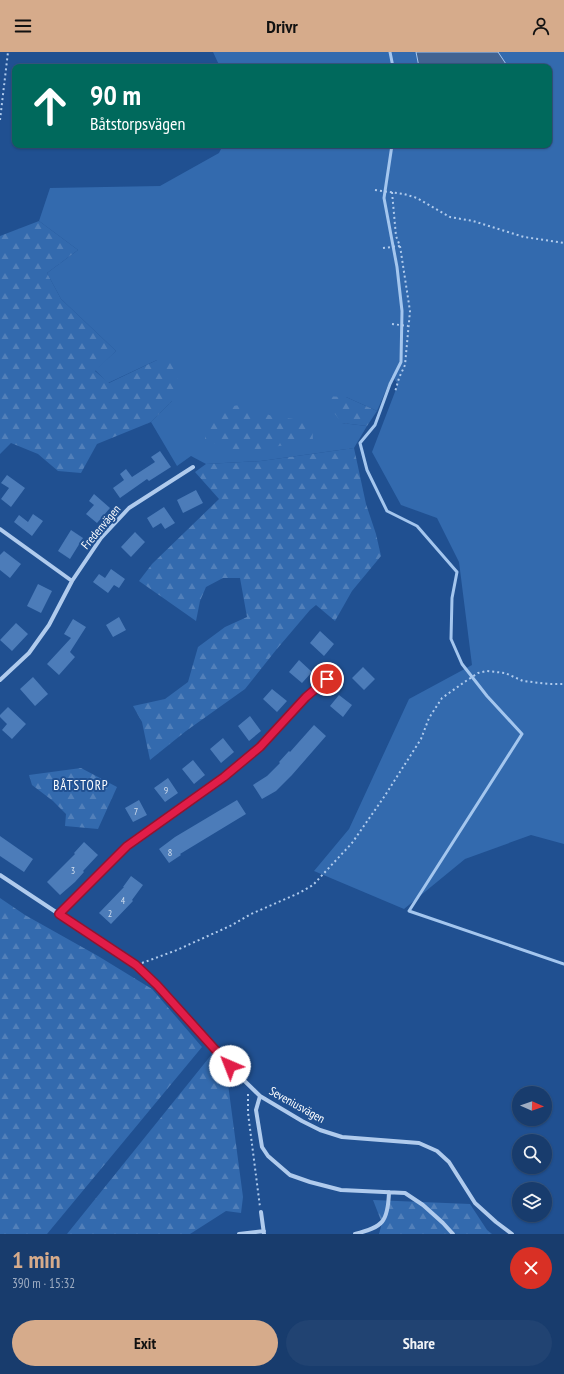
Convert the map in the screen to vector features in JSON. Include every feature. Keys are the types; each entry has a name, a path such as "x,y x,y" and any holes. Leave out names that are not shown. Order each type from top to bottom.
{"street":[{"name":"Fredenvägen","path":"0,679 28,653 49,625 72,581 101,538 129,508 193,467"},
{"path":"0,529 72,581"},
{"path":"59,914 127,846 224,777 260,747 306,697 327,679"},
{"name":"Seveniusvägen","path":"0,875 136,965 157,985 220,1057 260,1096 302,1121 320,1130 342,1137 419,1143 437,1151 449,1162 476,1203 496,1222 512,1234"},
{"path":"260,1096 256,1110 262,1147 268,1156 290,1175 341,1190 405,1193 424,1205 453,1234"},
{"path":"355,1234 370,1230 382,1223 386,1217 389,1192"},
{"path":"239,1234 264,1232 261,1212"}],"path":[{"path":"0,120 8,52"},
{"path":"375,190 404,194 417,198 450,217 473,221 524,237 564,243"},
{"path":"392,192 396,236 400,246 410,311 405,365 399,378 396,392"},
{"path":"383,248 400,246"},
{"path":"392,324 408,326"},
{"path":"136,965 177,950 313,885 352,843 384,797 420,739 429,718 442,698 478,673 487,671 505,674 523,681 564,684"},
{"path":"248,1084 248,1114 261,1212"}],"green space":[{"path":"213,52 564,52 564,844 531,835 465,859 404,909 314,871 349,829 409,699 472,665 459,562 437,518 401,505 372,452 398,384 392,376 377,411 346,397 342,423 367,426 354,448 261,461 206,464 191,456 177,466 151,422 172,401 157,360 108,383 95,370 116,351 61,299 47,273 78,250 39,221 50,188 160,186 219,153 222,148 552,148 552,64 219,64"},
{"path":"39,221 78,250 47,273 61,299 116,351 95,371 109,383 157,360 182,360 172,401 151,422 97,444 81,473 58,471 38,454 11,443 0,454 0,236"},
{"path":"321,396 346,397 377,411 367,426 342,423"},
{"path":"241,405 275,417 312,421 313,441 239,452 205,440 206,421 222,407"},
{"path":"354,448 366,504 376,534 381,556 352,591 335,621 316,605 276,650 245,689 186,731 150,760 142,722 133,706 165,699 188,682 198,647 225,627 247,617 240,578 223,578 206,587 200,601 196,621 139,581 152,564 219,499 195,472 206,464 261,461"},
{"path":"81,768 117,787 98,829 65,826 66,814 53,801 32,785 29,775"},
{"path":"0,898 25,915 98,956 152,989 202,1047 47,1234 0,1234"},
{"path":"212,1054 228,1084 243,1197 241,1213 226,1211 190,1234 67,1234"},
{"path":"373,1200 470,1204 487,1230 492,1234 379,1234 382,1223"}],"shaded area":[{"path":"416,52 498,52 506,64 418,64"}],"building":[{"path":"160,451 171,467 149,481 147,479 120,498 113,488 124,480 120,474 126,469 132,477 155,462 151,457"},
{"path":"7,475 25,488 11,507 1,499 9,488 1,483"},
{"path":"196,490 203,503 183,513 177,500"},
{"path":"94,494 110,508 97,523 86,514 94,505 89,501"},
{"path":"164,507 175,523 165,529 161,523 153,528 147,518"},
{"path":"33,514 43,521 32,536 14,522 19,515 28,522"},
{"path":"71,530 83,538 70,559 58,551"},
{"path":"135,532 145,542 131,557 121,547"},
{"path":"4,551 21,564 10,578 0,570 0,555"},
{"path":"111,569 125,579 119,588 114,585 108,593 93,582 99,574 105,578"},
{"path":"38,584 52,591 41,613 27,606"},
{"path":"119,617 126,630 113,637 106,625"},
{"path":"73,619 86,627 70,652 75,657 59,675 47,664 71,638 64,634"},
{"path":"16,623 28,634 12,651 0,640"},
{"path":"320,631 334,644 324,656 310,643"},
{"path":"299,660 312,672 302,683 289,672"},
{"path":"363,667 375,679 364,690 352,678"},
{"path":"33,677 48,694 35,706 20,689"},
{"path":"272,689 287,701 277,712 263,699"},
{"path":"339,695 352,705 343,717 330,706"},
{"path":"8,707 26,724 12,739 2,730 7,724 0,717 0,715"},
{"path":"250,716 261,731 249,741 238,726"},
{"path":"314,725 326,736 276,791 262,799 253,785 267,776"},
{"path":"223,738 234,752 221,763 210,749"},
{"path":"193,760 205,775 194,784 182,769"},
{"path":"168,778 178,793 165,802 154,788"},
{"path":"139,800 147,815 133,822 125,808"},
{"path":"237,800 246,814 180,854 181,855 169,863 159,849 175,837"},
{"path":"0,836 33,859 24,872 0,856"},
{"path":"84,842 98,855 75,882 60,895 47,882 75,854 74,853"},
{"path":"131,876 143,885 132,900 133,901 111,924 99,913 124,887"}],"waterway":[{"path":"390,52 392,64"},
{"path":"392,148 384,198 397,267 402,311 401,362 390,384 375,425 360,443 367,470 387,511 417,526 457,572 452,598 451,639 462,664 487,696 522,734 409,911 564,964"}],"district":[{"name":"BÅTSTORP","path":"81,785"}],"route":[{"path":"230,1066 220,1057 157,985 136,965 59,914 127,846 224,777 260,747 306,697 327,679"}]}
